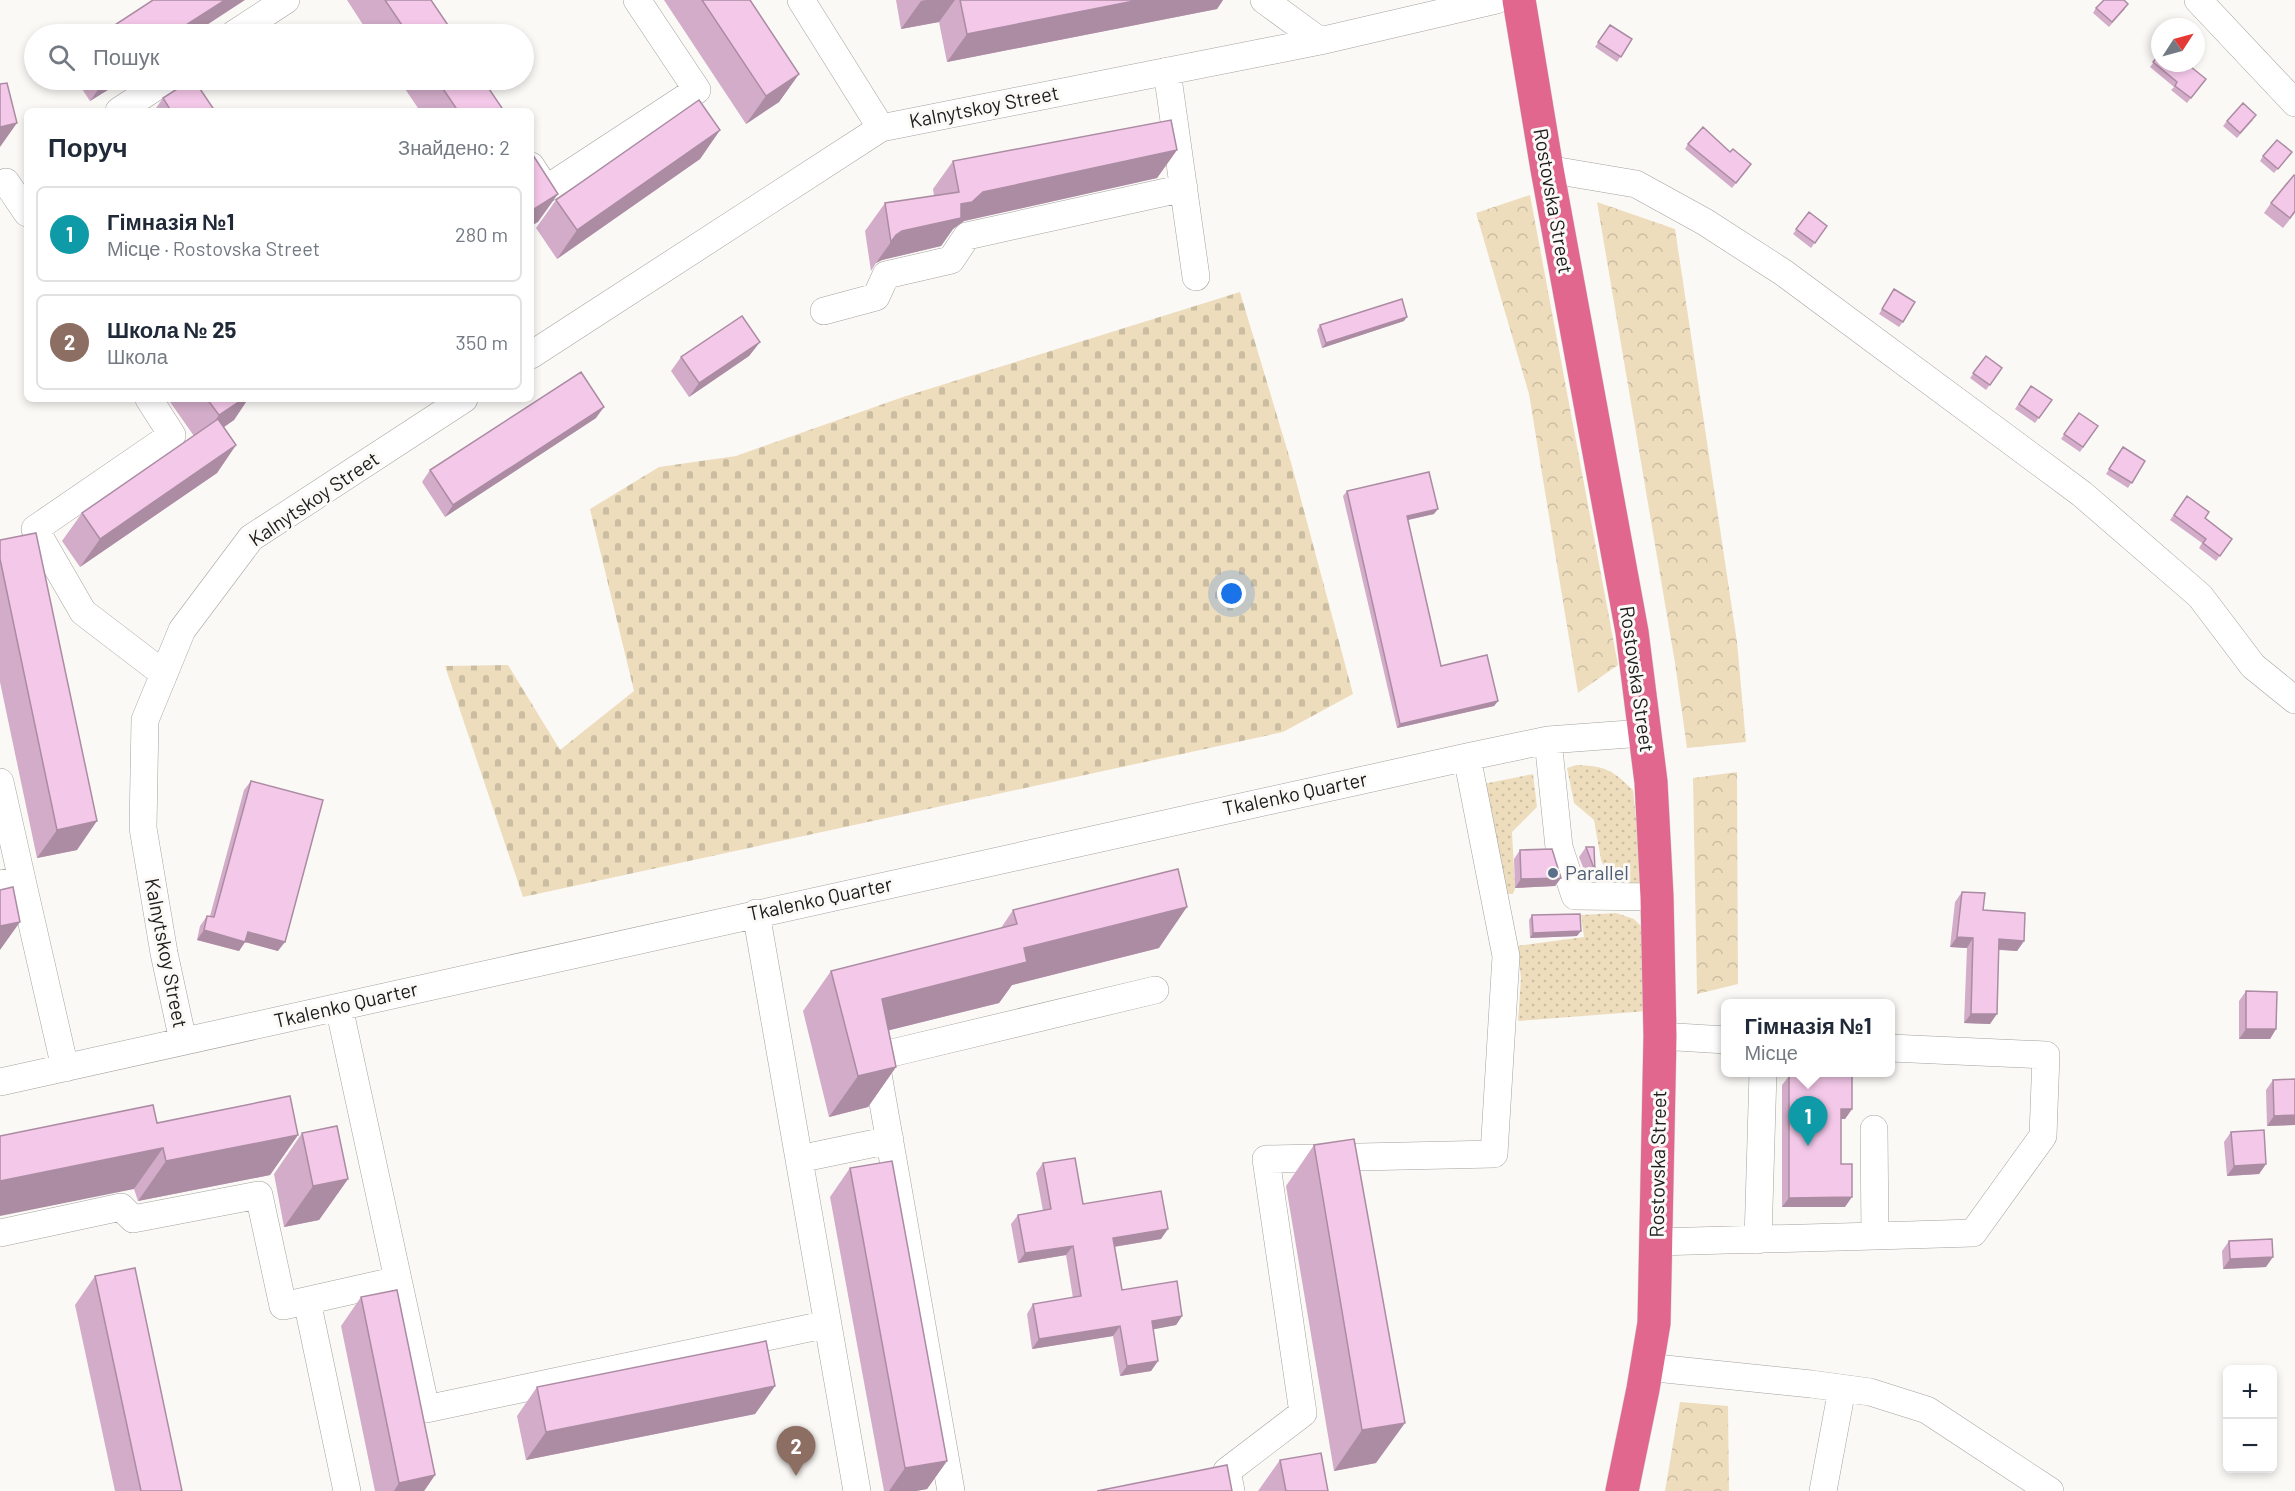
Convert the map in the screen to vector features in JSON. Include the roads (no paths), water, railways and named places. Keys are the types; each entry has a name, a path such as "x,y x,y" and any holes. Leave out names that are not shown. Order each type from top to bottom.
{"highway":[{"name":"Rostovska Street","path":"1519,0 1547,169 1632,632 1651,782 1657,897 1660,1036 1654,1323 1622,1491"}],"street":[{"path":"249,24 286,0"},
{"path":"534,171 546,189 697,90 636,0"},
{"path":"801,0 881,128"},
{"path":"1264,0 1320,41"},
{"name":"Kalnytskoy Street","path":"534,353 881,128 1320,41 1496,0"},
{"path":"2198,0 2295,103"},
{"path":"1167,71 1196,277"},
{"path":"124,108 151,90"},
{"path":"1547,169 1636,184 1705,222 1784,273 2082,494 2200,596 2253,666 2295,700"},
{"path":"11,179 24,207"},
{"path":"824,311 876,297 886,275 951,260 966,236 1184,188"},
{"path":"151,402 172,435 35,529 83,612 164,674"},
{"name":"Kalnytskoy Street","path":"183,1041 164,953 143,828 145,720 182,630 250,538 459,402"},
{"name":"Tkalenko Quarter","path":"0,1082 1467,757 1548,740 1643,733"},
{"path":"1548,740 1560,847 1575,896 1657,897"},
{"path":"1231,1491 1227,1471 1303,1413 1266,1159 1494,1154 1506,956 1467,757"},
{"path":"0,782 11,882 65,1068"},
{"path":"756,913 857,1491"},
{"path":"951,1491 875,1057 1155,990"},
{"path":"339,1007 426,1409 828,1324"},
{"path":"1660,1036 1721,1040"},
{"path":"1656,1242 1973,1233 2043,1136 2046,1055 1895,1048"},
{"path":"1758,1240 1763,1077"},
{"path":"1874,1129 1875,1236"},
{"path":"799,1159 890,1140"},
{"path":"0,1233 121,1207 133,1219 259,1195 283,1306 398,1280"},
{"path":"307,1301 347,1491"},
{"path":"1646,1367 1870,1392 1927,1410 2050,1491"},
{"path":"1823,1491 1842,1389"}],"place":[{"name":"Parallel","path":"1553,873"},
{"name":"Гімназія №1","path":"1808,1146"},
{"name":"Школа № 25","path":"796,1476"}]}
